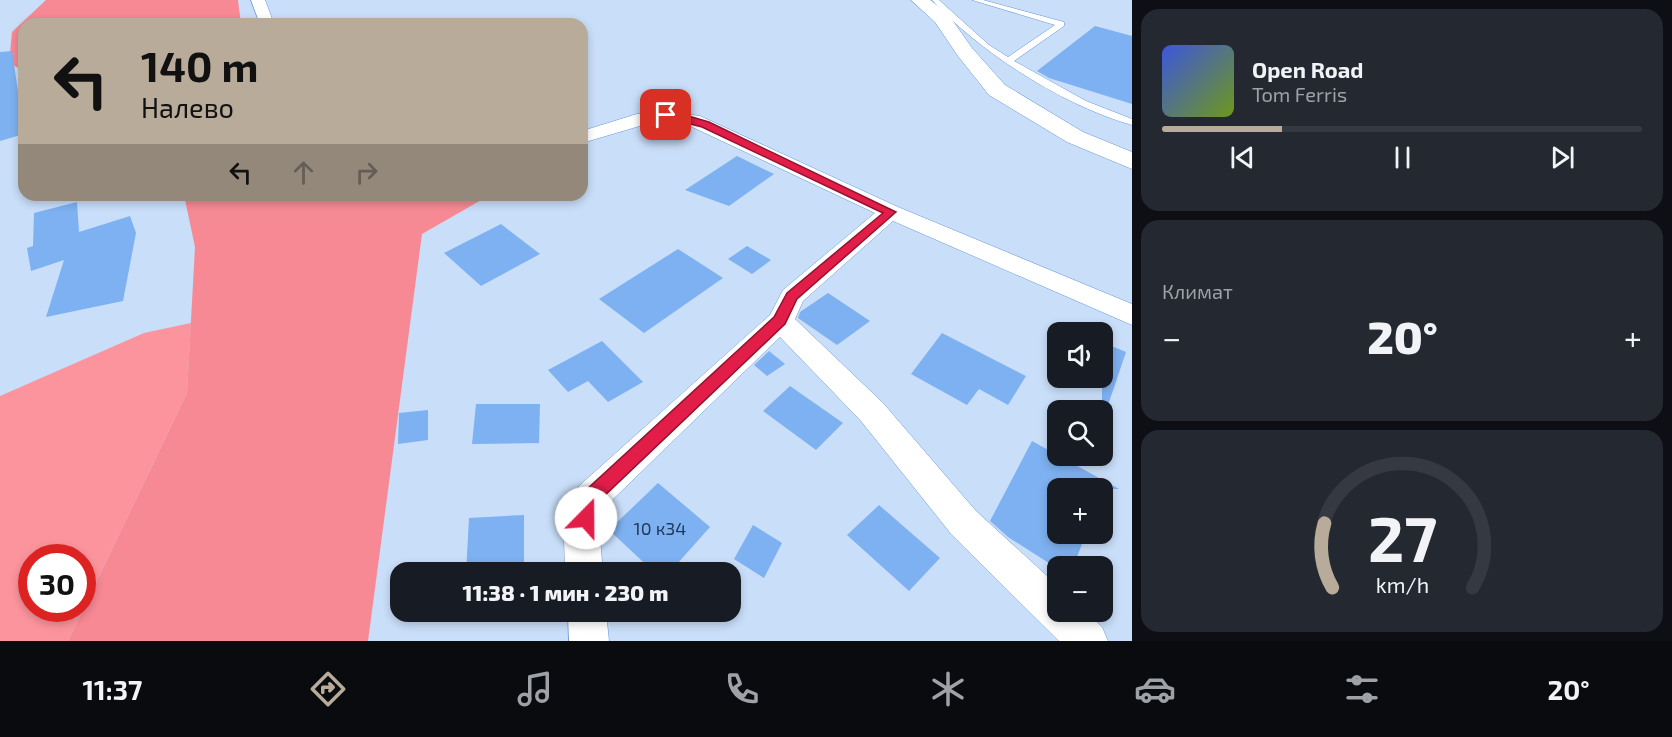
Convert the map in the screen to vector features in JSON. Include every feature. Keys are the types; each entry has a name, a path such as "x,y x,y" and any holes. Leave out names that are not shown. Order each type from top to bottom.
{"street":[{"path":"258,0 265,18"},
{"path":"919,0 942,18 965,52 997,90 1076,137 1132,161"},
{"path":"588,135 653,115 682,117 706,124 890,212 1132,315"},
{"path":"583,562 582,538 591,497 780,321 792,296 890,212"},
{"path":"780,321 872,412 964,523 1088,641"},
{"path":"588,622 589,641"}],"lane":[{"path":"935,0 986,47 1008,62 1083,103 1132,122"},
{"path":"975,0 1061,24 1008,62"}],"shaded area":[{"path":"46,0 238,0 240,18 27,18"},
{"path":"18,26 18,68 9,63 12,32"},
{"path":"185,201 480,201 422,234 368,641 68,641 77,622 96,622 96,583 187,393 195,247"},
{"path":"191,323 187,393 96,583 96,544 18,544 18,622 77,622 68,641 0,641 0,396 144,333"}],"building":[{"path":"1095,26 1132,36 1132,104 1049,78 1037,71"},
{"path":"12,51 18,91 18,136 0,141 0,52"},
{"path":"737,156 774,174 729,206 685,190"},
{"path":"77,202 79,232 130,216 136,233 123,301 46,317 64,260 31,271 27,248 33,246 34,213"},
{"path":"501,224 540,254 481,286 444,253"},
{"path":"747,246 771,260 752,274 728,259"},
{"path":"678,249 723,278 644,333 599,299"},
{"path":"828,293 870,321 837,345 798,318 800,312"},
{"path":"942,333 1026,376 1008,405 979,389 967,405 911,374"},
{"path":"602,341 643,382 608,402 588,381 568,392 548,370"},
{"path":"1113,347 1126,352 1110,400 1102,400 1102,388 1113,388"},
{"path":"769,351 785,364 767,376 754,365"},
{"path":"790,386 843,423 816,450 763,411"},
{"path":"476,404 540,404 539,443 472,444"},
{"path":"428,410 428,440 398,444 399,413"},
{"path":"1032,441 1047,449 1047,466 1077,466 1099,478 1047,478 1047,544 1082,544 1077,556 1047,556 1047,562 1008,537 990,521"},
{"path":"658,483 710,527 679,562 643,562 609,530"},
{"path":"879,505 940,558 909,591 847,535"},
{"path":"524,515 524,562 467,562 469,518"},
{"path":"753,525 782,543 764,578 734,559"}],"route":[{"path":"586,518 591,497 780,321 792,296 890,212 706,124 666,115"}]}
